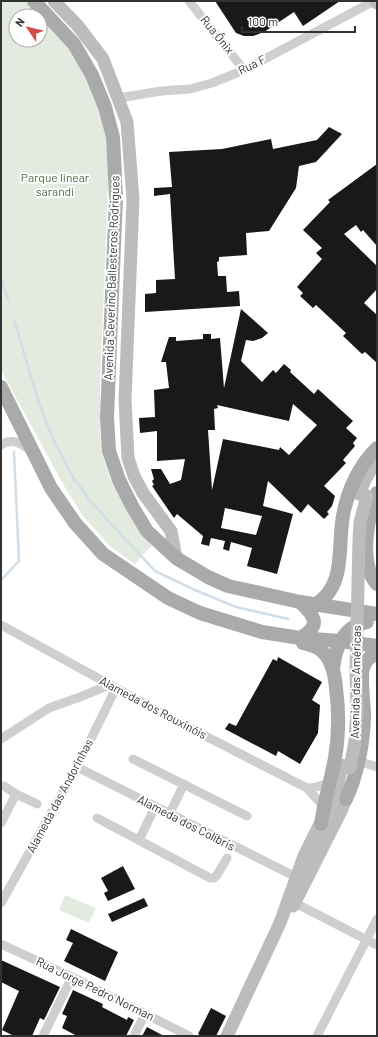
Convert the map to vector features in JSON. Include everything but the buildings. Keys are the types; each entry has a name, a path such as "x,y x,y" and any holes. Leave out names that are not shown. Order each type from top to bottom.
{"main road":[{"name":"Avenida Severino Ballesteros Rodrigues","path":"34,1 74,44 82,57 92,75 102,101 112,137 116,197 106,416 109,451 119,480 132,506 147,531 176,558 208,577 228,586 300,602 377,614"},
{"name":"Avenida Severino Ballesteros Rodrigues","path":"54,1 78,26 103,59 127,122 133,199 125,400 128,458 134,476 143,493 171,531 176,558"},
{"path":"1,387 51,488 75,523 103,554 168,598 186,607 200,613 262,632 312,645 321,650 327,656 333,669"},
{"path":"315,604 326,596 336,581 340,540 346,504 358,474 366,461 377,448"},
{"path":"377,459 365,480 367,494 373,504 367,531 367,562 374,581 377,584"},
{"path":"280,923 295,903 352,787 347,732 349,707 347,673 352,530 367,494 377,475"},
{"path":"300,602 309,611 315,621 314,627 309,633 300,638"},
{"path":"321,824 323,806 335,759 338,714 333,669 335,655 340,641 349,630 359,623 377,622"},
{"path":"262,632 300,638 377,646"},
{"path":"227,1036 280,923 304,856 321,824 339,779 350,765 364,716 362,670 365,662 370,656 377,653"}],"street":[{"name":"Rua Ônix","path":"189,1 244,70"},
{"name":"Rua F","path":"119,98 161,91 190,89 212,83 244,70 376,2"},
{"path":"1,445 6,442 18,442 32,451"},
{"name":"Alameda dos Rouxinóis","path":"1,625 211,739 307,788 323,806"},
{"path":"1,739 49,708 112,686"},
{"name":"Alameda das Andorinhas","path":"1,903 77,767 112,686"},
{"path":"133,759 247,816"},
{"path":"350,765 377,767"},
{"name":"Alameda dos Colíbris","path":"77,767 296,878"},
{"path":"307,788 322,786 330,782"},
{"path":"170,814 184,784"},
{"path":"4,786 16,794 37,804"},
{"path":"1,823 16,794"},
{"path":"139,840 155,807"},
{"path":"97,818 210,878 214,878 218,875 227,858"},
{"path":"295,903 377,945"},
{"path":"317,1036 377,919"},
{"name":"Rua Jorge Pedro Norman","path":"1,944 72,977 189,1036"},
{"path":"43,1036 72,977"},
{"path":"134,1036 145,1014"}],"green space":[{"name":"Parque linear sarandi","path":"1,1 29,1 35,8 8,8 8,48 48,48 48,23 75,54 91,86 102,118 108,151 108,187 100,383 100,430 103,458 112,483 137,526 152,545 135,564 111,547 83,516 63,484 1,370"},
{"path":"65,895 96,908 89,923 59,910"}],"waterway":[{"path":"1,277 8,299"},
{"path":"15,322 37,397 51,435 73,477 91,502 155,571 236,607 288,619"},
{"path":"1,580 19,561 14,452"}]}
